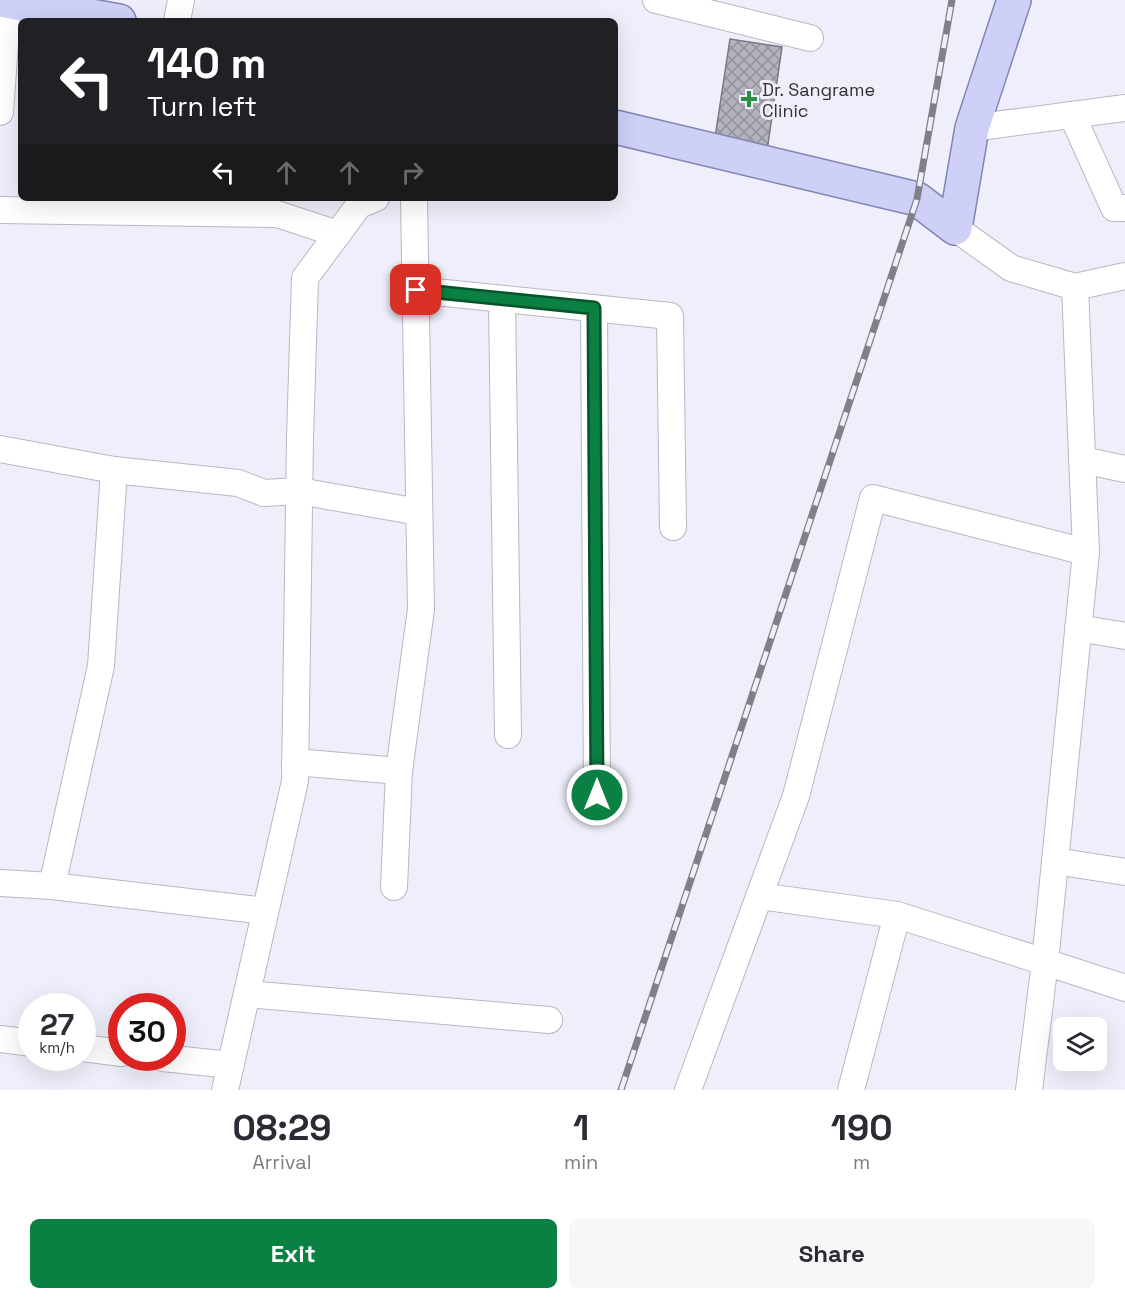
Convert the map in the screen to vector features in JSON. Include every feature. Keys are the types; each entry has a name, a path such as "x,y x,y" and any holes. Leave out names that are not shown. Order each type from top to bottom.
{"main road":[{"path":"618,128 917,199 955,228 972,128 1014,0"},
{"path":"4,1 102,18"}],"street":[{"path":"178,18 181,0"},
{"path":"656,0 810,38"},
{"path":"0,112 4,1"},
{"path":"972,128 1125,108"},
{"path":"1071,115 1114,208 1125,208"},
{"path":"225,1090 295,781 305,278 360,205 369,201"},
{"path":"394,887 399,771 421,609 414,201"},
{"path":"0,210 277,214 338,234"},
{"path":"955,228 1011,268 1075,286 1125,276"},
{"path":"1029,1090 1045,962 1086,552 1075,286"},
{"path":"416,290 670,316 673,527"},
{"path":"502,299 508,735"},
{"path":"594,308 597,795"},
{"path":"0,449 114,470 238,483 264,493 299,491 419,512"},
{"path":"1082,460 1125,469"},
{"path":"52,886 101,666 114,470"},
{"path":"688,1090 796,796 873,498 1086,552"},
{"path":"1078,628 1125,636"},
{"path":"295,762 399,771"},
{"path":"1055,861 1125,872"},
{"path":"0,883 52,886 266,911"},
{"path":"759,896 897,915 1125,988"},
{"path":"851,1090 897,915"},
{"path":"247,994 549,1020"},
{"path":"0,1039 18,1041"},
{"path":"186,1060 231,1065"}],"building":[{"path":"730,39 782,47 767,151 714,144"}],"railway":[{"path":"621,1090 917,199 952,0"}],"place":[{"name":"Dr. Sangrame Clinic","path":"749,99"}],"route":[{"path":"416,290 594,308 597,795"}]}
